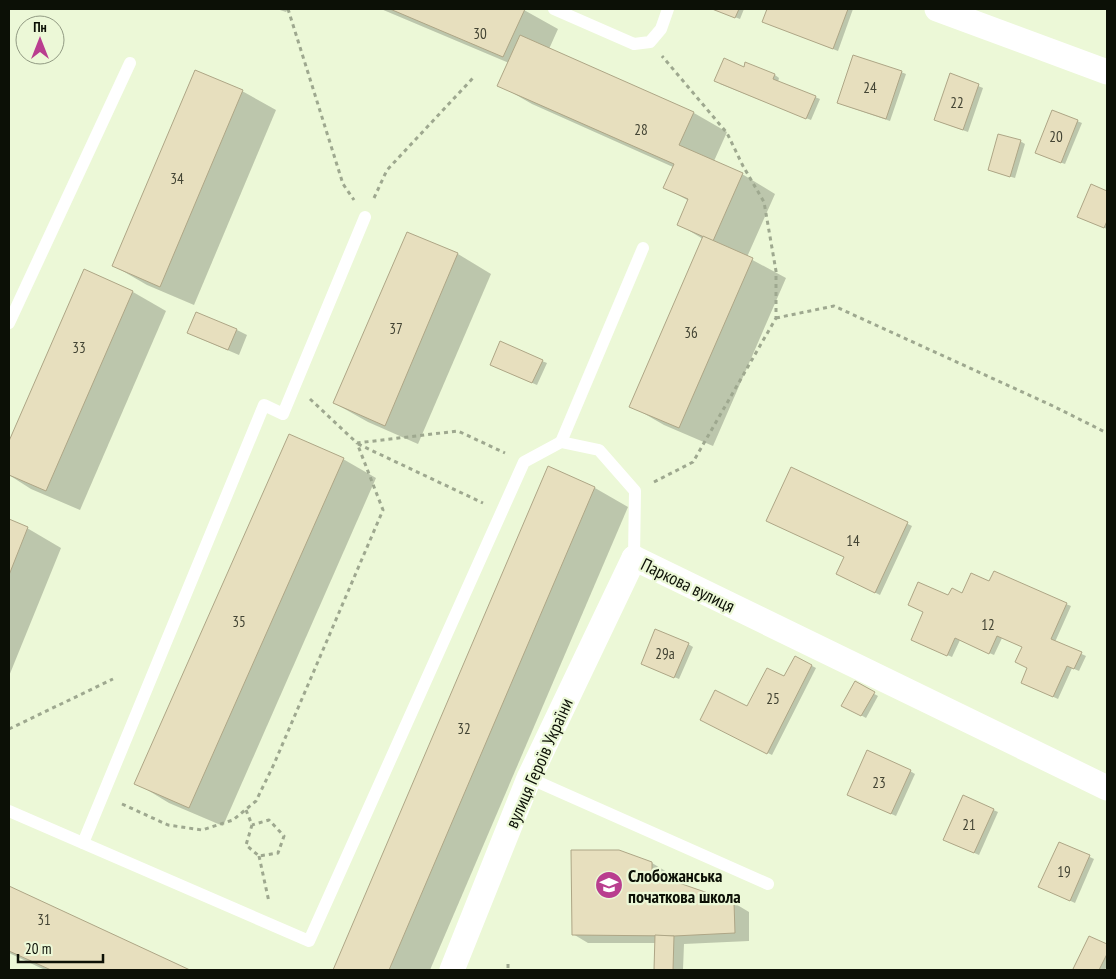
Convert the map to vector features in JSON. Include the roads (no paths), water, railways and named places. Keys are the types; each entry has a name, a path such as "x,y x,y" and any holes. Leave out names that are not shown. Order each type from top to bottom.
{"street":[{"path":"937,9 1107,72"},
{"name":"вулиця Героїв України","path":"452,970 529,778 638,560"},
{"name":"Паркова вулиця","path":"638,560 1107,786"}],"lane":[{"path":"554,9 634,44 650,42 661,29 668,9"},
{"path":"9,322 130,63"},
{"path":"83,843 264,405 283,414 365,217"},
{"path":"9,811 309,940 524,462 561,442 643,248"},
{"path":"561,442 598,450 635,492 638,560"},
{"path":"529,778 768,884"}],"place":[{"name":"Cлобожанська початкова школа","path":"609,885"}]}
